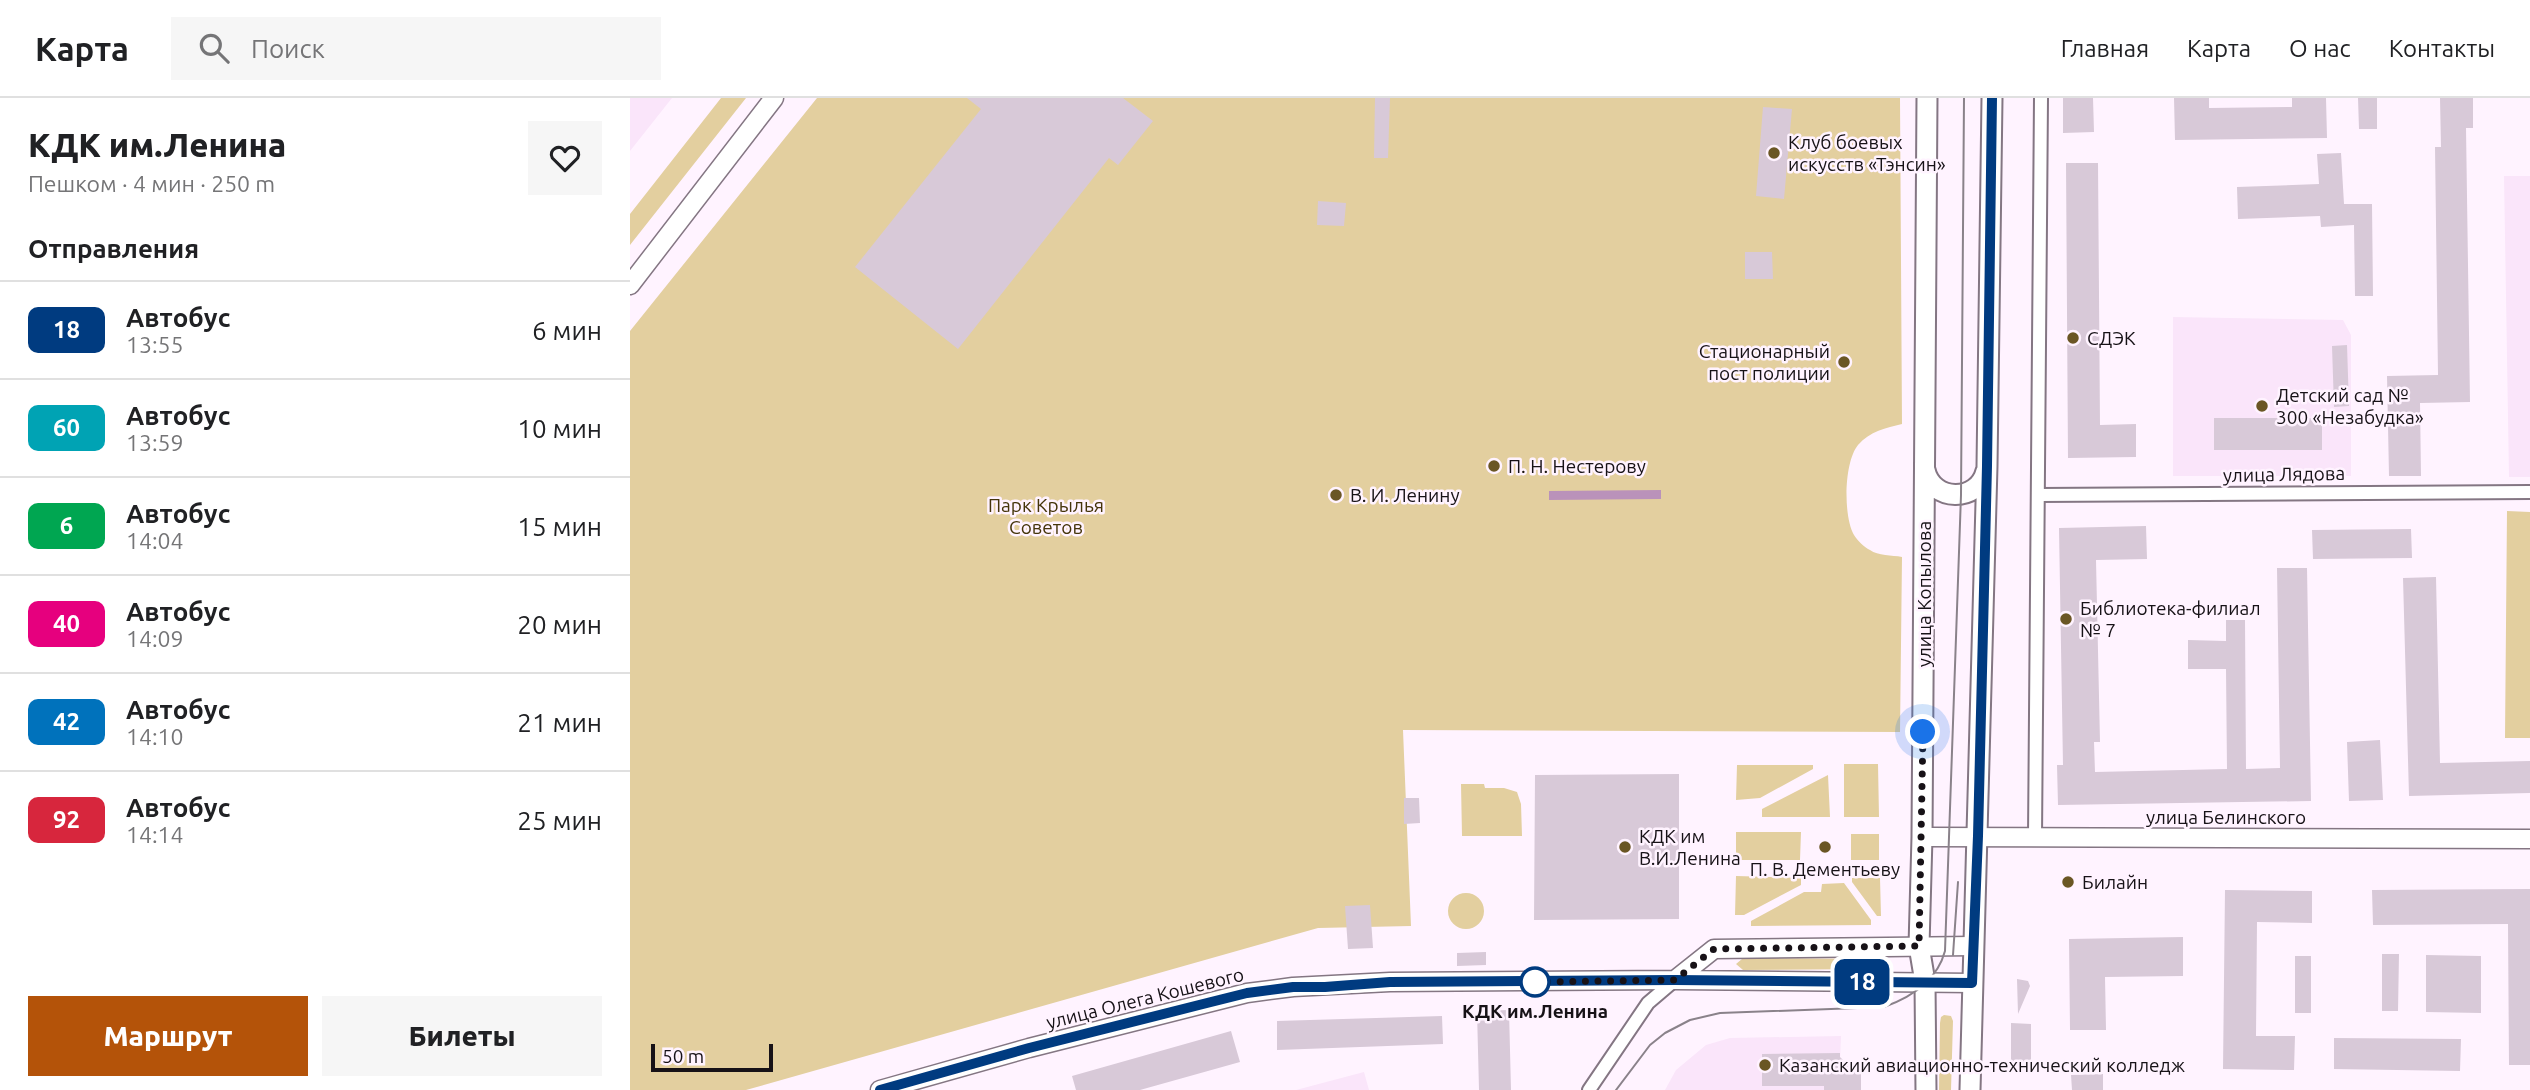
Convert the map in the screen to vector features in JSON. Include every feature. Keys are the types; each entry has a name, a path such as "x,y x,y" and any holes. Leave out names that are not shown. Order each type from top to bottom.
{"main road":[{"name":"улица Копылова","path":"1926,1090 1925,982 1919,946 1923,837 1927,98"},
{"path":"1970,1090 1987,466 1992,98"},
{"path":"1924,466 1932,485 1950,495 1969,493 1979,485 1987,466"}],"street":[{"path":"630,285 774,98"},
{"path":"2035,837 2041,98"},
{"name":"улица Лядова","path":"2039,495 2530,492"},
{"name":"улица Белинского","path":"1923,837 2530,839"},
{"path":"1589,1090 1648,1003 1714,949 1973,946"},
{"name":"улица Олега Кошевого","path":"880,1090 1029,1048 1234,996 1293,987 1390,982 1675,980 1972,983"}],"shaded area":[{"path":"630,98 672,98 630,151"},
{"path":"2504,176 2530,176 2530,477 2509,477"},
{"name":"Детский сад № 300 «Незабудка»","path":"2173,317 2343,320 2351,335 2351,476 2173,476"},
{"path":"1661,490 1661,499 1549,500 1549,491"},
{"name":"Казанский авиационно-технический колледж","path":"1841,1036 1840,1061 1852,1074 1861,1074 1861,1090 1665,1090 1676,1070 1706,1045 1730,1038"},
{"path":"1364,1072 1369,1090 1296,1090"}],"green space":[{"path":"721,98 746,98 630,245 630,214"},
{"name":"Парк Крылья Советов","path":"817,98 1900,98 1902,424 1873,433 1858,445 1850,464 1847,503 1850,526 1866,548 1881,554 1902,557 1900,732 1403,730 1411,926 1318,928 746,1090 630,1090 630,331"},
{"path":"2507,511 2530,512 2530,738 2505,738"},
{"path":"1844,764 1878,764 1879,817 1844,817"},
{"path":"1737,765 1813,765 1813,769 1760,798 1736,800"},
{"path":"1828,775 1830,817 1762,817 1762,809"},
{"path":"1461,784 1484,784 1485,788 1504,788 1517,792 1521,804 1522,836 1462,836"},
{"path":"1736,832 1801,832 1800,860 1736,860"},
{"path":"1851,834 1879,834 1879,860 1851,860"},
{"path":"1736,876 1801,878 1801,885 1744,915 1735,915"},
{"path":"1852,878 1880,878 1881,916 1877,916 1852,882"},
{"path":"1844,883 1871,920 1871,925 1751,926 1751,921 1804,892 1821,892 1822,884"},
{"path":"1466,893 1479,898 1484,911 1479,924 1466,929 1453,924 1448,911 1453,898"},
{"path":"1742,959 1882,959 1882,969 1743,970 1736,964"},
{"path":"1944,1015 1951,1016 1953,1021 1951,1090 1939,1090 1940,1023"}],"building":[{"path":"967,98 1123,98 1153,121 1118,165 1109,158 958,349 855,267 981,109"},
{"path":"1375,98 1390,98 1388,158 1374,158"},
{"path":"2063,98 2093,98 2094,132 2063,133"},
{"path":"2174,98 2209,98 2209,108 2292,107 2292,98 2326,98 2327,138 2175,140"},
{"path":"2358,98 2377,98 2377,129 2359,129"},
{"path":"2440,98 2473,98 2473,128 2466,128 2470,402 2420,403 2421,476 2389,476 2387,376 2438,375 2435,147 2441,147"},
{"name":"Клуб боевых искусств «Тэнсин»","path":"1763,107 1792,109 1784,199 1756,196"},
{"path":"2341,153 2344,204 2372,204 2373,296 2355,296 2354,225 2321,227 2320,216 2238,219 2237,187 2319,184 2317,154"},
{"path":"2066,163 2098,163 2100,425 2136,424 2136,457 2068,458"},
{"path":"1318,201 1346,203 1344,226 1317,225"},
{"path":"1745,252 1772,252 1773,279 1745,279"},
{"path":"2347,345 2349,406 2334,407 2332,346"},
{"path":"2214,418 2322,418 2322,450 2214,450"},
{"path":"2146,526 2147,559 2096,560 2100,742 2094,742 2095,772 2227,769 2226,669 2188,669 2188,640 2226,641 2226,620 2245,620 2246,769 2280,768 2277,568 2307,568 2311,801 2058,805 2057,765 2063,765 2059,528"},
{"path":"2411,529 2412,558 2313,559 2312,530"},
{"path":"2436,577 2440,763 2530,761 2530,793 2409,796 2403,578"},
{"path":"2380,740 2383,800 2349,801 2347,742"},
{"name":"КДК им В.И.Ленина","path":"1679,774 1679,919 1534,920 1535,775"},
{"path":"1404,798 1419,798 1420,823 1404,824"},
{"path":"2530,889 2530,1065 2509,1065 2508,924 2373,925 2372,890"},
{"path":"2225,890 2312,891 2312,923 2257,922 2256,1036 2295,1036 2294,1070 2223,1069"},
{"path":"1370,905 1373,948 1348,949 1345,906"},
{"path":"2183,937 2183,976 2105,977 2106,1030 2070,1030 2069,939"},
{"path":"1486,952 1486,965 1457,966 1457,953"},
{"path":"2382,954 2399,954 2398,1011 2382,1011"},
{"path":"2426,955 2481,956 2481,1013 2426,1012"},
{"path":"2295,956 2311,956 2311,1013 2295,1013"},
{"path":"2017,979 2028,981 2030,986 2018,1014"},
{"path":"1509,1010 1511,1090 1479,1090 1477,1011"},
{"path":"1442,1016 1443,1044 1277,1050 1277,1021"},
{"path":"2011,1023 2031,1024 2031,1063 2011,1063"},
{"path":"1231,1031 1240,1062 1140,1090 1076,1090 1072,1076"},
{"path":"2334,1038 2461,1039 2460,1071 2334,1069"},
{"path":"1840,1053 1840,1057 1857,1074 1861,1074 1861,1090 1824,1090 1824,1086 1762,1086 1762,1054"},
{"path":"2103,1074 2103,1090 2072,1090 2071,1075"}],"tram line":[{"path":"1616,1090 1650,1045 1665,1033 1690,1020 1720,1013 1884,1007 1913,993 1930,979 1945,951 1961,495 1964,98"},
{"path":"1953,955 1958,882"}],"bus line":[{"name":"18","path":"880,1090 1029,1048 1247,993 1293,987 1390,982 1675,980 1972,983 1987,466 1992,98"}],"place":[{"name":"Клуб боевых искусств «Тэнсин»","path":"1774,153"},
{"name":"СДЭК","path":"2073,338"},
{"name":"Стационарный пост полиции","path":"1844,362"},
{"name":"Детский сад № 300 «Незабудка»","path":"2262,406"},
{"name":"П. Н. Нестерову","path":"1494,466"},
{"name":"В. И. Ленину","path":"1336,495"},
{"name":"Библиотека-филиал № 7","path":"2066,619"},
{"name":"КДК им В.И.Ленина","path":"1625,847"},
{"name":"П. В. Дементьеву","path":"1825,847"},
{"name":"Билайн","path":"2068,882"},
{"name":"КДК им.Ленина","path":"1535,982"},
{"name":"Казанский авиационно-технический колледж","path":"1765,1065"}],"route":[{"path":"1535,982 1675,980 1714,949 1919,946 1923,732"}]}
